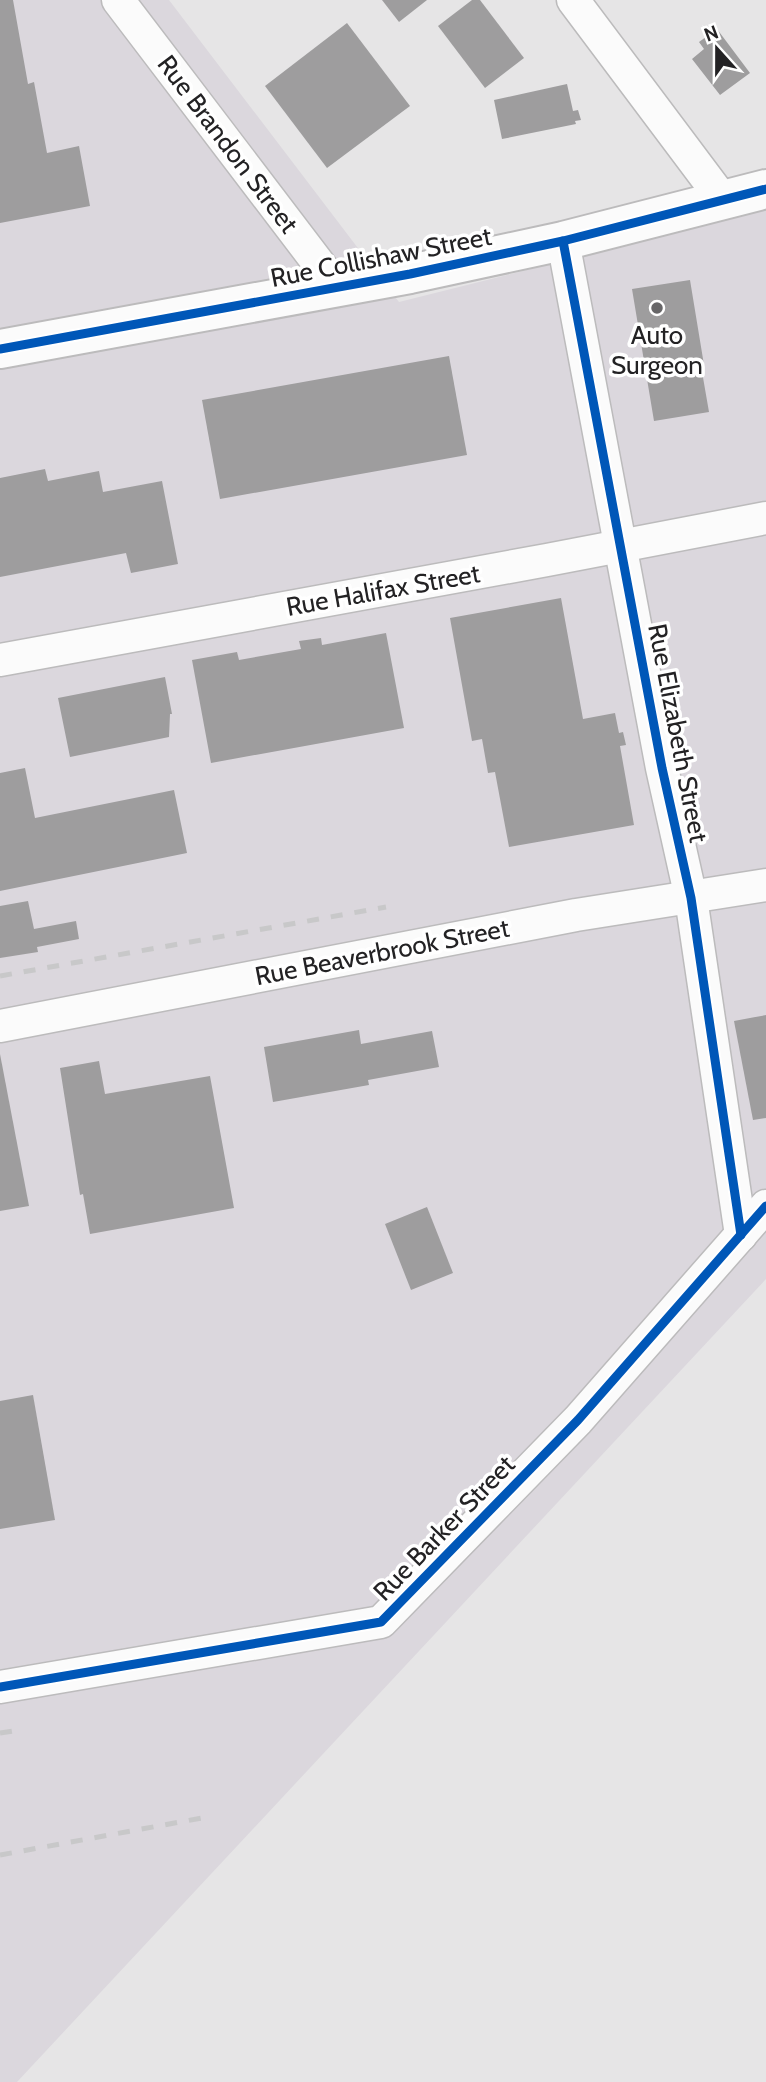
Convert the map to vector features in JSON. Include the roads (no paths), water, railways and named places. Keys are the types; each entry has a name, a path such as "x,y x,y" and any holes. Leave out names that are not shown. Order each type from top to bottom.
{"street":[{"name":"Rue Brandon Street","path":"118,0 338,289"},
{"path":"573,0 723,200"},
{"name":"Rue Collishaw Street","path":"0,349 338,289 563,240 766,189"},
{"name":"Rue Elizabeth Street","path":"563,240 662,768 691,898 741,1235"},
{"name":"Rue Halifax Street","path":"0,660 766,517"},
{"name":"Rue Beaverbrook Street","path":"0,1026 576,915 766,885"},
{"name":"Rue Barker Street","path":"0,1687 381,1622 578,1420 766,1206"}],"railway":[{"path":"0,976 386,907"},
{"path":"0,1733 13,1731"},
{"path":"0,1855 202,1818"}],"place":[{"name":"Auto Surgeon","path":"657,308"}]}
